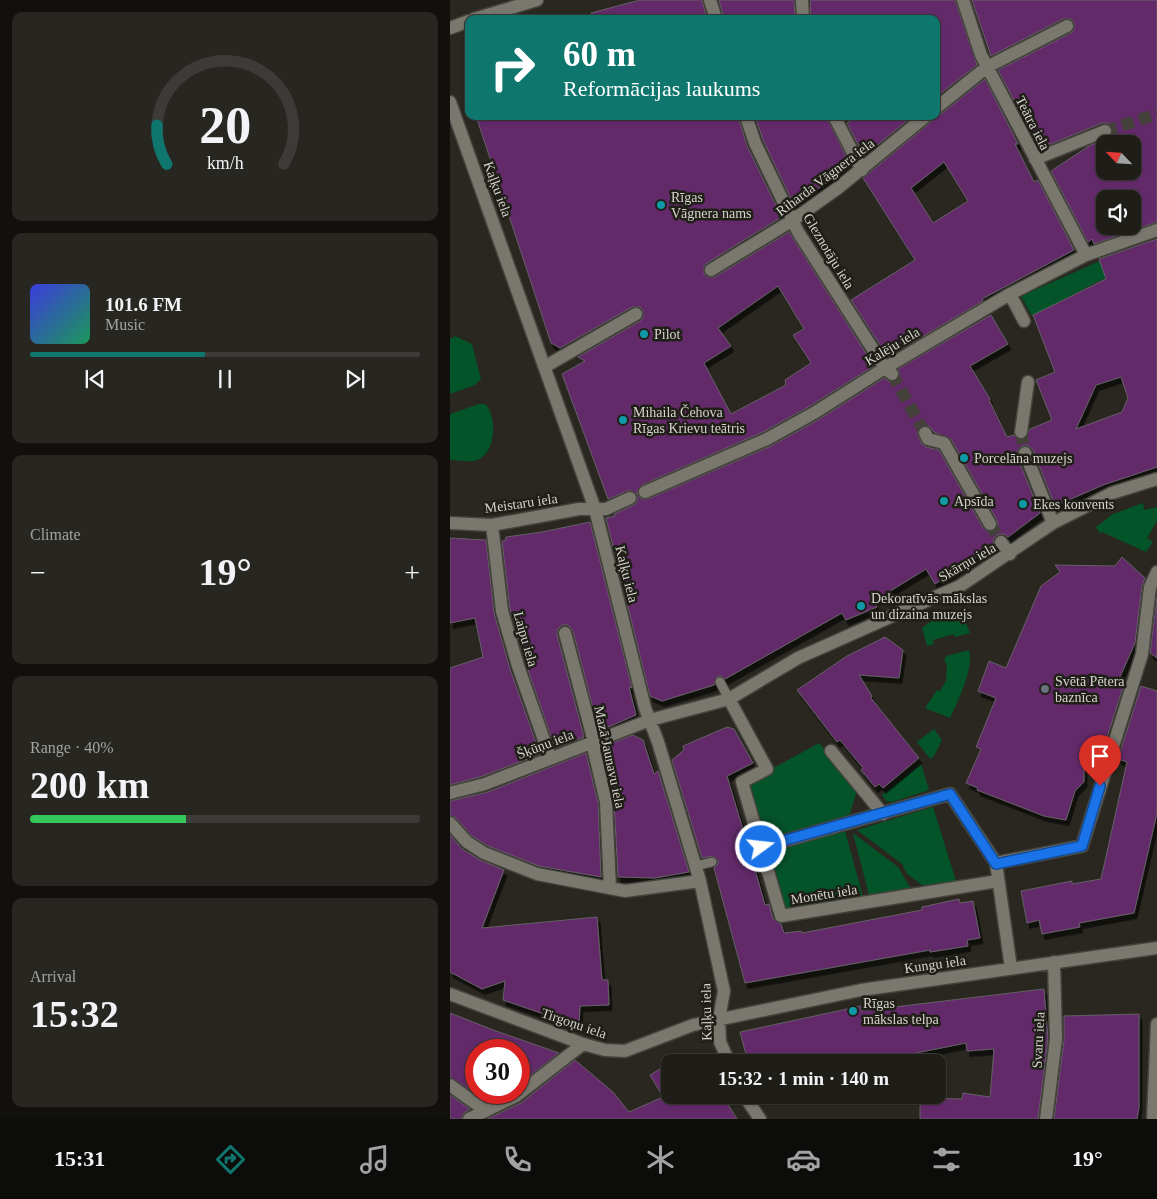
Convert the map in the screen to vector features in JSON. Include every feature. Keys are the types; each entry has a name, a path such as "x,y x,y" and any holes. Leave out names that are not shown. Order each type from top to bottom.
{"street":[{"path":"487,15 537,0"},
{"path":"710,0 715,15"},
{"path":"802,0 803,15"},
{"name":"Teātra iela","path":"963,0 987,67 1086,255"},
{"path":"450,28 465,22"},
{"path":"940,105 987,67 1067,26"},
{"name":"Kaļķu iela","path":"450,102 546,366 595,509 645,708 700,881 724,991 719,1019 720,1042 725,1054"},
{"name":"Gleznotāju iela","path":"747,120 755,143 798,232 888,371"},
{"path":"836,120 862,170"},
{"name":"Riharda Vāgnera iela","path":"711,270 793,220 862,170 921,120"},
{"path":"1035,159 1104,131"},
{"name":"Kalēju iela","path":"645,492 767,439 814,414 888,371 1010,294 1086,255 1157,230"},
{"path":"1010,294 1024,320"},
{"path":"546,366 636,314"},
{"path":"1021,432 1028,382"},
{"path":"925,433 928,439 944,443 990,524"},
{"path":"1025,453 1053,523"},
{"name":"Skārņu iela","path":"650,720 729,699 798,658 960,586 1010,554 1053,523 1112,493 1157,479"},
{"path":"595,509 606,509 630,498"},
{"name":"Meistaru iela","path":"450,522 492,525 579,509 595,509"},
{"name":"Laipu iela","path":"492,525 502,612 518,666 550,757"},
{"path":"1001,542 1010,554"},
{"path":"996,864 1082,846 1142,654 1150,587 1157,572"},
{"name":"Mazā Jaunavu iela","path":"565,633 594,742 594,751 606,802 610,888"},
{"name":"Monētu iela","path":"729,699 767,769 742,782 755,849 781,916 998,881"},
{"name":"Šķūņu iela","path":"450,793 485,784 550,757 650,720"},
{"path":"831,751 883,814"},
{"path":"755,849 950,794 996,864 1011,968"},
{"path":"451,825 481,857 537,874 625,891 700,881"},
{"name":"Kungu iela","path":"719,1019 861,990 1157,948"},
{"name":"Svaru iela","path":"1046,1119 1056,1039 1054,962"},
{"name":"Tirgoņu iela","path":"450,994 583,1044 605,1050 625,1051 693,1025 719,1019"},
{"path":"1153,1119 1157,1024"},
{"path":"469,1119 516,1096 583,1044"},
{"path":"450,1084 486,1111"},
{"path":"750,1104 760,1119"}],"lane":[{"path":"720,682 729,699"},
{"path":"696,866 712,862"}],"green space":[{"path":"1111,256 1117,274 1099,281 1032,316 1021,296"},
{"path":"455,336 472,344 481,379 475,385 450,394 450,339"},
{"path":"479,404 485,404 492,416 493,432 490,447 478,460 450,460 450,414"},
{"path":"1143,503 1144,510 1157,507 1157,521 1147,538 1153,542 1146,552 1102,532 1100,534 1096,527 1113,514"},
{"path":"939,615 942,621 963,616 970,633 955,637 954,634 933,640 934,644 927,646 922,628"},
{"path":"969,650 968,674 950,718 925,708 937,690 940,691 946,681 947,663 944,662 946,656"},
{"path":"934,729 942,740 934,756 930,759 917,742"},
{"path":"819,743 857,791 848,819 764,844 746,783"},
{"path":"921,764 929,790 892,802 886,801 882,795"},
{"path":"933,807 956,881 925,887 907,874 902,864 857,830"},
{"path":"845,831 863,897 784,910 766,850"},
{"path":"853,833 898,867 911,889 869,895"}],"building":[{"path":"640,0 702,0 706,15 591,15 591,13"},
{"path":"719,0 794,0 795,15 723,15"},
{"path":"810,0 955,0 977,65 940,94 940,15 811,15"},
{"path":"972,0 1157,0 1157,222 1141,228 1141,190 1096,190 1096,235 1120,235 1094,244 1092,239 1088,242 1051,171 1096,143 1096,180 1141,180 1141,135 1111,135 1113,133 1112,128 1107,123 1102,123 1051,144 1037,144 998,70 1071,33 1074,30 1074,23 1071,19 1063,19 991,56"},
{"path":"985,79 1018,144 1015,144 1034,182 1038,180 1074,250 982,299 983,301 888,357 851,300 915,260 863,178 932,120 940,120 940,114","holes":["944,162 968,201 933,223 911,188"]},
{"path":"477,120 739,120 747,146 780,214 778,215 780,218 707,263 704,267 704,274 708,277 715,277 789,232 874,366 810,406 763,432 642,485 637,492 641,499 648,499 771,446 818,420 884,378 890,382 895,381 900,376 898,369 991,315 1008,344 970,366 990,399 1007,437 1014,435 1019,440 1024,439 1030,429 1052,420 1036,380 1055,372 1033,315 1106,279 1099,259 1157,239 1157,467 1103,485 1055,506 1033,450 1027,445 1022,446 1017,451 1017,456 1040,513 1008,537 1004,534 997,535 993,539 994,546 935,584 926,569 874,601 877,607 846,620 842,613 725,679 721,676 717,677 714,685 662,701 650,696 606,518 615,516 614,514 634,505 637,502 638,495 630,490 608,499 562,374 585,361 578,357 640,321 643,318 643,310 640,307 632,307 560,348 551,343","holes":["778,286 804,329 793,335 811,363 785,380 786,385 731,414 704,363 731,346 718,328","1121,377 1128,398 1122,412 1076,429 1096,385","925,425 934,432 951,439 997,520 998,525 994,531 989,532 983,528 939,450 926,447 921,443 917,432 919,428"]},
{"path":"756,120 828,120 851,166 794,205 763,140"},
{"path":"852,120 908,120 864,156 847,123"},
{"path":"590,522 632,688 629,687 636,715 599,731 573,631 568,625 562,625 557,630 557,635 584,737 555,748 526,664 510,609 502,541 505,541 506,537"},
{"path":"450,538 486,540 494,613 510,669 540,754 483,776 450,785 450,668 483,657 475,618 450,623"},
{"name":"Svētā Pētera baznīca","path":"1122,557 1145,578 1142,586 1135,643 1119,679 1125,681 1102,753 1095,751 1091,761 1084,759 1084,782 1075,791 1066,820 1044,816 977,790 978,788 966,783 981,749 976,747 996,698 978,691 989,661 1006,668 1041,586 1060,572 1055,565 1115,566"},
{"path":"1157,597 1157,658 1150,653"},
{"path":"885,637 903,650 899,678 859,675 872,696 871,698 919,758 883,788 879,784 875,787 861,770 863,768 840,740 837,742 797,690 847,656"},
{"path":"1141,686 1157,691 1157,813 1134,913 1079,923 1080,927 1042,934 1039,920 1027,923 1021,891 1072,881 1072,884 1101,879 1127,762 1118,759"},
{"path":"727,727 734,729 753,763 727,776 747,843 743,846 741,853 747,859 752,859 765,905 769,904 773,919 781,924 784,933 801,931 802,933 922,910 922,907 959,899 960,903 973,901 980,938 967,940 968,946 930,952 930,950 745,983 714,868 718,864 718,860 713,856 702,858 672,760 684,750 683,746"},
{"path":"633,735 643,740 654,774 658,771 689,872 655,878 618,877 614,801 602,747"},
{"path":"586,753 598,803 601,877 539,866 488,846 472,836 456,818 450,815 450,801 488,792"},
{"path":"450,835 462,849 480,860 504,870 482,928 597,917 602,980 608,980 609,1005 580,1006 579,1026 503,1000 505,981 482,989 450,972"},
{"path":"1044,989 1048,1039 1038,1119 920,1119 920,1104 946,1104 946,1099 962,1099 963,1093 990,1097 994,1049 967,1051 966,1043 911,1054 746,1054 740,1032 861,1006 861,1011"},
{"path":"450,1013 519,1039 465,1039 465,1087 450,1077"},
{"path":"1139,1014 1139,1107 1137,1119 1054,1119 1064,1040 1064,1016"},
{"path":"530,1043 559,1053 530,1075"},
{"path":"575,1060 613,1092 629,1112 661,1098 661,1104 728,1104 737,1119 487,1119 519,1104 530,1104 530,1096"},
{"path":"661,1068 661,1094 650,1075"},
{"path":"450,1095 470,1109 463,1114 461,1119 450,1119"}],"tunnel":[{"path":"1105,131 1157,114"},
{"path":"892,374 925,433"},
{"path":"1021,432 1025,453"},
{"path":"990,524 1001,542"}],"place":[{"name":"Rīgas Vāgnera nams","path":"661,205"},
{"name":"Pilot","path":"644,334"},
{"name":"Mihaila Čehova Rīgas Krievu teātris","path":"623,420"},
{"name":"Porcelāna muzejs","path":"964,458"},
{"name":"Apsīda","path":"944,501"},
{"name":"Ekes konvents","path":"1023,504"},
{"name":"Dekoratīvās mākslas un dizaina muzejs","path":"861,606"},
{"name":"Svētā Pētera baznīca","path":"1045,689"},
{"name":"Rīgas mākslas telpa","path":"853,1011"}],"route":[{"path":"761,847 847,825 950,794 996,864 1082,846 1100,786"}]}
